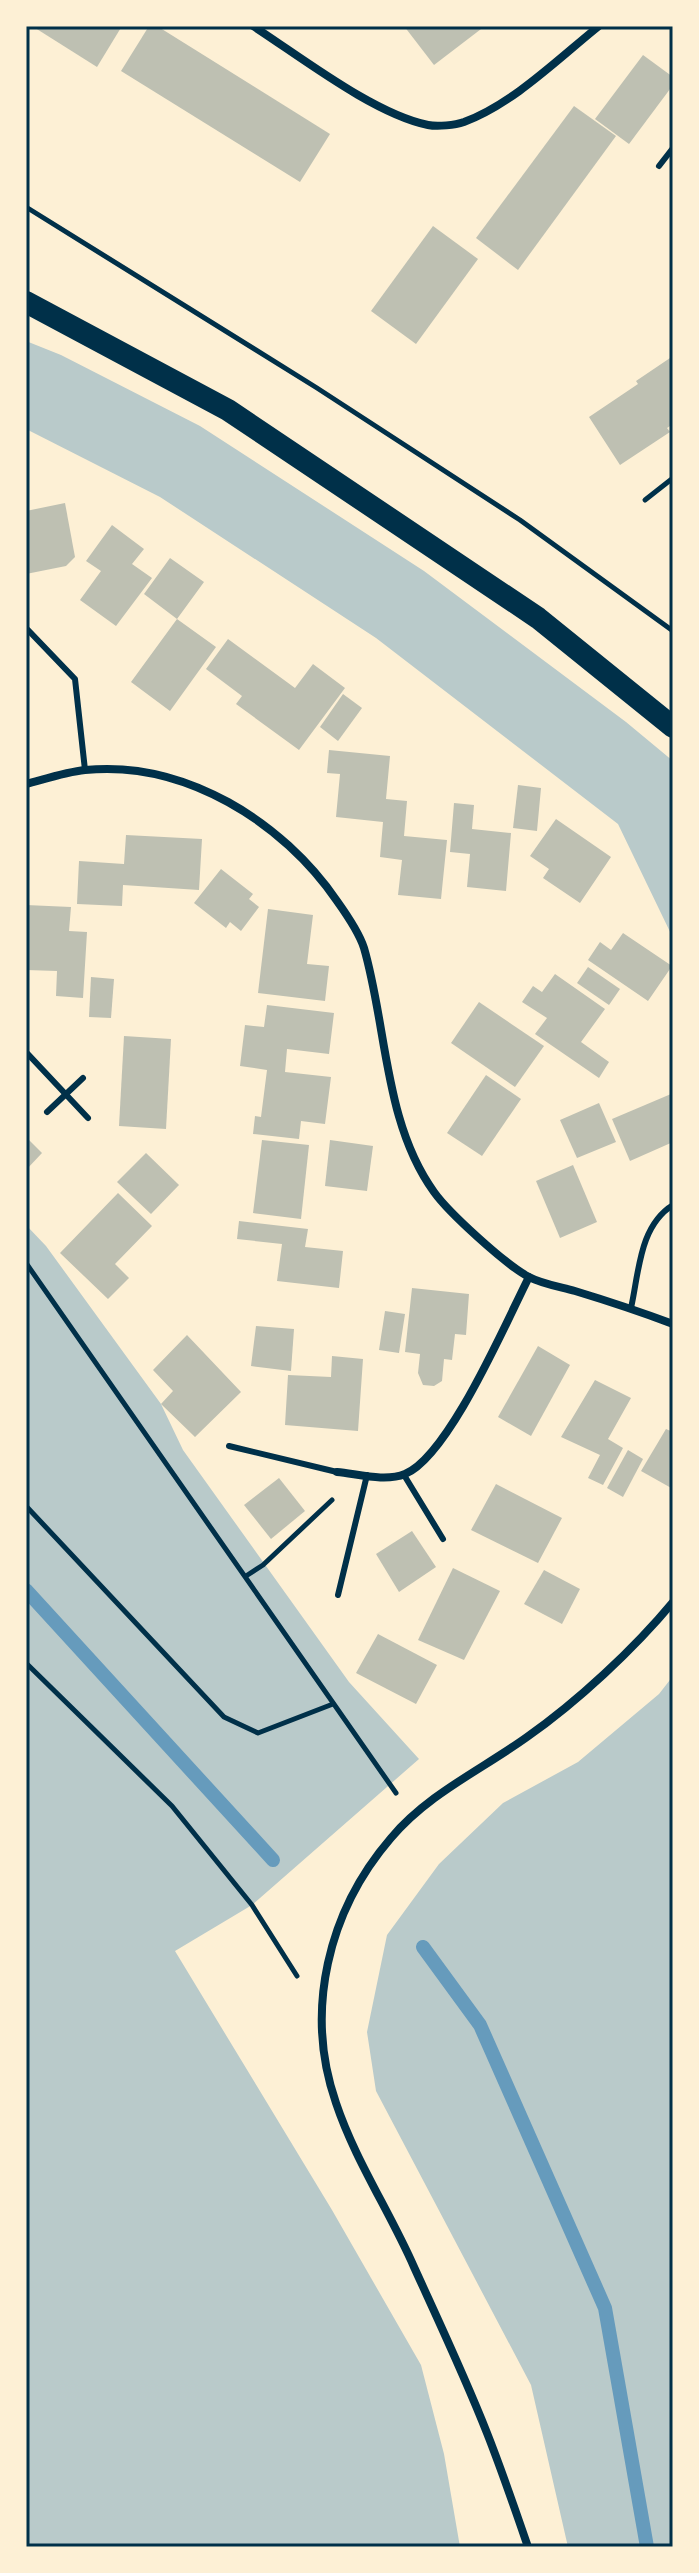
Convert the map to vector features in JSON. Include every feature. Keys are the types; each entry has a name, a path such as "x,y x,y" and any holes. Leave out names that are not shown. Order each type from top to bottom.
{"highway":[{"path":"26,302 228,410 538,618 673,727"}],"street":[{"path":"253,26 374,104 401,117 432,126 462,123 497,106 599,26"},
{"path":"26,784 85,770 132,771 174,779 239,808 296,850 347,915 363,945 400,1120 434,1192 489,1246 529,1277 673,1324"},
{"path":"337,1472 387,1477 404,1475 422,1464 453,1426 529,1277"},
{"path":"528,2547 487,2433 394,2221 362,2163 336,2103 324,2054 321,2014 326,1969 344,1911 372,1863 392,1837 458,1781 528,1737 599,1678 673,1602"}],"lane":[{"path":"659,166 673,148"},
{"path":"28,630 75,679 85,770"},
{"path":"26,1052 88,1118"},
{"path":"47,1112 83,1078"},
{"path":"631,1308 646,1239 654,1223 673,1205"},
{"path":"229,1446 337,1472"},
{"path":"338,1595 367,1475"},
{"path":"404,1475 443,1539"}],"path":[{"path":"26,207 508,511 673,631"},
{"path":"645,500 673,478"},
{"path":"26,1263 413,1817"},
{"path":"246,1576 332,1501 337,1472"},
{"path":"26,1506 224,1717 258,1733 333,1704"},
{"path":"26,1663 172,1806 252,1905 321,2014"}],"shaded area":[{"path":"26,341 61,355 200,426 424,571 626,722 673,761 673,938 618,824 376,638 160,497 26,429"},
{"path":"26,1225 46,1246 161,1404 183,1450 349,1682 419,1759 252,1905 175,1951 332,2210 421,2365 444,2454 460,2547 26,2547"},
{"path":"673,1676 673,2547 568,2547 531,2385 376,2091 367,2032 387,1935 439,1864 503,1803 578,1762 659,1694"}],"building":[{"path":"32,26 122,26 97,67"},
{"path":"149,26 157,26 330,134 300,182 121,71"},
{"path":"404,26 485,26 434,65"},
{"path":"643,55 673,77 673,85 629,144 595,119"},
{"path":"574,106 616,136 518,270 476,238"},
{"path":"433,226 478,259 416,344 371,311"},
{"path":"673,356 673,424 667,428 670,432 620,465 589,417"},
{"path":"65,503 75,557 66,566 26,574 26,511"},
{"path":"112,525 144,549 132,564 152,578 116,626 80,600 101,571 86,561"},
{"path":"170,558 204,582 177,619 144,594"},
{"path":"177,619 216,647 170,711 131,682"},
{"path":"228,639 295,688 313,664 345,688 299,750 236,704 242,696 206,669"},
{"path":"343,694 362,708 338,741 320,727"},
{"path":"329,750 390,756 386,799 407,801 404,836 447,840 441,899 398,895 402,860 380,857 383,822 336,817 340,774 327,773"},
{"path":"518,785 541,788 537,831 513,828"},
{"path":"454,803 474,805 472,829 511,833 506,891 467,887 470,854 450,852"},
{"path":"556,819 611,857 580,903 543,878 549,869 530,856"},
{"path":"126,835 202,839 199,890 123,885 122,906 77,904 79,861 124,864"},
{"path":"221,869 253,894 249,899 259,907 241,931 230,922 226,928 194,903"},
{"path":"26,905 71,907 69,931 87,932 83,998 56,996 57,971 26,970"},
{"path":"268,909 313,915 307,964 329,966 325,1001 258,993"},
{"path":"623,933 672,966 648,1001 588,960 600,942 611,950"},
{"path":"588,967 620,989 609,1005 577,983"},
{"path":"555,974 605,1009 581,1042 609,1062 599,1078 535,1034 547,1018 522,1002 533,986 542,992"},
{"path":"91,977 114,979 111,1018 89,1017"},
{"path":"479,1002 544,1046 515,1087 451,1043"},
{"path":"267,1005 334,1013 329,1054 287,1049 285,1072 331,1077 325,1124 301,1121 299,1139 253,1134 255,1116 261,1117 267,1070 240,1066 245,1025 264,1027"},
{"path":"124,1036 171,1039 166,1129 119,1126"},
{"path":"486,1075 521,1099 482,1156 447,1133"},
{"path":"671,1094 673,1142 630,1161 612,1119"},
{"path":"599,1103 616,1142 577,1158 560,1120"},
{"path":"26,1137 42,1153 26,1170"},
{"path":"262,1140 309,1145 301,1219 253,1213"},
{"path":"330,1140 373,1146 367,1191 325,1186"},
{"path":"146,1153 179,1185 151,1214 117,1182"},
{"path":"573,1165 597,1222 560,1238 536,1181"},
{"path":"118,1193 152,1226 115,1264 129,1278 108,1299 60,1253"},
{"path":"239,1221 308,1229 305,1247 343,1251 339,1288 277,1281 282,1244 237,1239"},
{"path":"412,1288 469,1294 466,1335 455,1334 452,1360 444,1359 442,1381 434,1386 423,1385 418,1373 420,1354 405,1352"},
{"path":"385,1311 405,1314 399,1353 379,1350"},
{"path":"256,1326 294,1329 291,1371 251,1366"},
{"path":"187,1335 241,1392 195,1437 161,1404 173,1391 153,1370"},
{"path":"538,1346 570,1365 531,1436 498,1417"},
{"path":"332,1356 363,1359 358,1431 285,1425 288,1375 331,1377"},
{"path":"595,1380 631,1398 608,1439 623,1448 603,1485 588,1478 600,1455 561,1437"},
{"path":"666,1429 673,1432 673,1489 641,1471"},
{"path":"628,1450 643,1459 623,1497 607,1488"},
{"path":"279,1478 305,1511 271,1539 244,1505"},
{"path":"496,1484 562,1518 538,1563 471,1530"},
{"path":"412,1531 436,1567 399,1592 376,1554"},
{"path":"453,1568 500,1591 464,1660 418,1640"},
{"path":"544,1570 580,1589 562,1624 524,1604"},
{"path":"378,1634 437,1665 416,1704 356,1673"}],"waterway":[{"path":"26,1590 273,1860"},
{"path":"423,1947 480,2025 605,2308 647,2547"}]}
